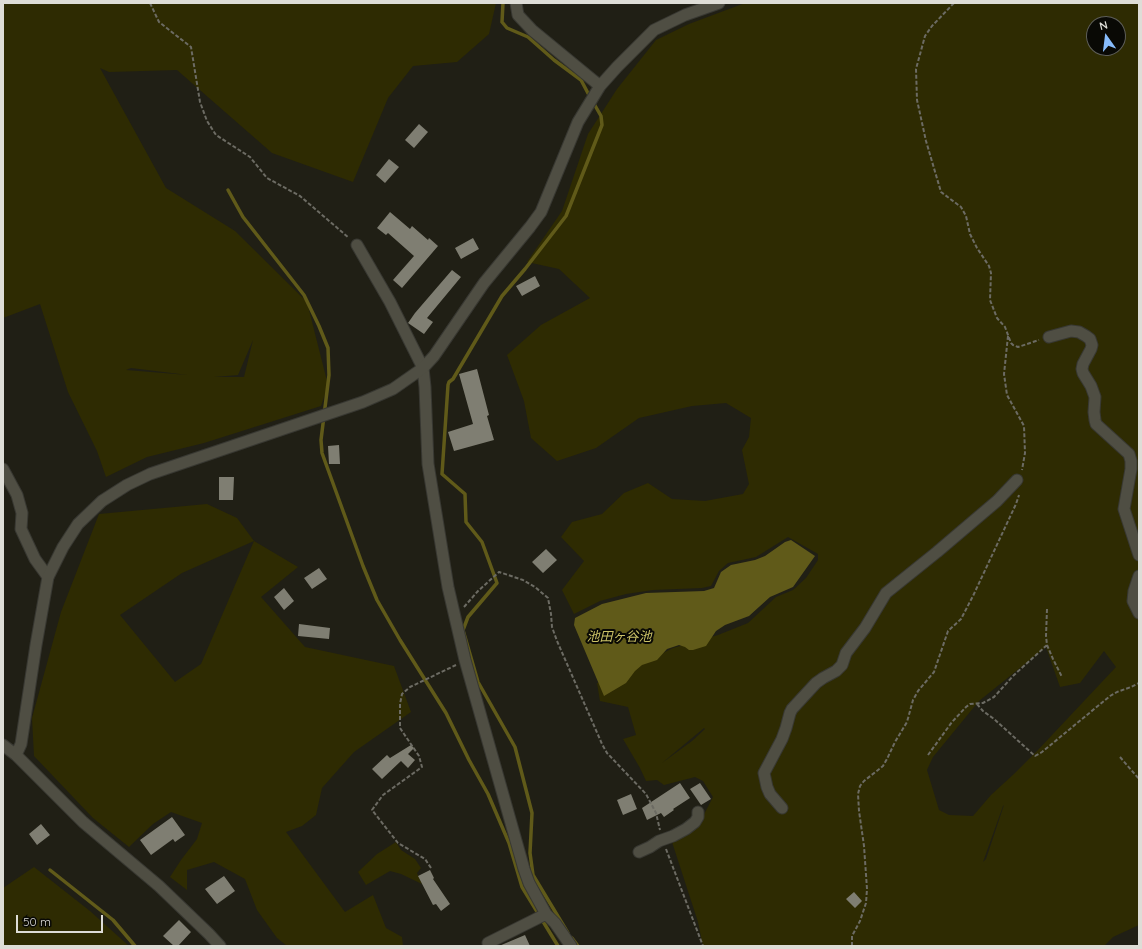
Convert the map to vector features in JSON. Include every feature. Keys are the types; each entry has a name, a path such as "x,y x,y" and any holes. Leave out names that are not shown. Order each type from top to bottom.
{"street":[{"path":"516,3 518,15 532,30 600,86"},
{"path":"16,755 21,744 48,577 63,547 78,524 102,501 127,485 150,474 363,402 393,389 423,368 434,356 484,283 541,212 578,122 600,86 654,30 685,15 719,3"},
{"path":"357,245 390,302 423,368 428,464 448,587 465,660 529,883 546,914 555,923 571,946"},
{"path":"1049,337 1071,331 1079,332 1090,339 1092,345 1091,349 1082,369 1091,386 1095,398 1094,420 1096,424 1129,454 1131,469 1124,509 1139,555"},
{"path":"3,469 17,495 22,513 21,529 35,559 48,577"},
{"path":"782,808 770,794 764,773 782,739 792,709 816,683 842,665 846,653 865,628 886,593 997,501 1017,480"},
{"path":"1139,576 1134,591 1133,601 1139,613"},
{"path":"3,745 16,755 83,822 159,886 220,946"},
{"path":"639,852 662,839 679,832 695,822 698,817 698,812"},
{"path":"488,943 546,914"}],"path":[{"path":"150,3 159,22 191,47 200,102 207,121 216,135 250,157 267,178 300,196 357,245"},
{"path":"954,3 932,26 925,36 916,69 917,100 926,141 941,192 961,207 966,216 970,234 989,266 991,273 990,300 997,318 1005,327 1013,345 1018,347 1049,337"},
{"path":"852,946 852,936 860,921 866,903 867,889 864,846 859,811 858,794 860,786 883,766 907,722 913,700 918,691 934,672 948,631 961,619 1016,504 1019,494 1017,480 1020,475 1024,459 1025,433 1024,426 1007,395 1004,374 1008,336"},
{"path":"456,617 478,591 499,572 523,580 535,587 548,598 552,626 557,640 606,752 646,794 656,813 662,839 703,946"},
{"path":"1047,610 1047,645 1062,678"},
{"path":"928,755 952,722 966,707 970,704 983,703 994,697 1014,675 1047,645"},
{"path":"431,868 425,859 398,843 372,810 383,795 422,767 419,756 400,728 400,704 402,694 410,687 465,660"},
{"path":"977,704 983,711 994,718 1035,756 1042,752 1110,696 1139,683"},
{"path":"1120,757 1139,779"}],"shaded area":[{"path":"3,3 496,3 489,34 457,62 413,66 388,98 353,182 272,153 177,70 109,72 100,68 166,188 235,231 307,302 328,385 321,406 204,443 147,457 106,477 97,451 68,392 40,304 3,318","holes":["253,340 244,377 214,377 238,375","131,368 188,375 126,370"]},
{"path":"745,3 1139,3 1139,925 1113,937 1104,946 703,946 698,922 672,842 697,828 713,797 703,781 695,777 664,785 657,780 646,781 623,739 636,735 628,707 600,701 597,683 626,677 641,664 673,648 718,635 748,623 776,597 793,590 806,578 818,560 818,554 788,537 756,557 728,563 719,571 711,586 702,588 653,590 626,594 600,601 574,614 562,590 584,561 561,537 572,522 602,514 624,493 648,483 672,499 705,501 743,494 749,484 742,450 749,437 751,418 726,403 692,406 639,418 596,448 557,461 531,438 524,401 507,355 541,325 590,298 559,269 527,262 562,211 588,134 617,89 656,40 689,24","holes":["1046,647 1060,687 1080,683 1104,651 1116,667 1037,751 991,795 973,816 949,815 939,810 927,770 933,757 979,701","704,728 705,729 692,741 662,763","1004,805 986,859 983,862 1003,806"]},
{"path":"207,504 237,518 254,541 298,567 261,597 305,647 394,666 411,712 354,752 322,788 316,815 302,826 286,832 345,912 373,895 386,928 402,937 403,946 287,946 277,938 257,910 245,879 214,862 187,870 187,890 170,877 197,839 202,823 171,812 153,824 129,847 93,818 34,756 32,718 61,612 99,514","holes":["254,541 201,664 175,682 120,615 182,573"]},
{"path":"396,842 401,850 415,859 421,868 417,873 422,884 401,874 390,871 366,885 358,872 377,854"},
{"path":"34,867 90,911 129,946 3,946 3,888"}],"water":[{"name":"池田ヶ谷池","path":"791,540 815,556 793,587 770,597 749,616 725,625 716,631 706,646 689,650 679,645 667,649 657,660 642,665 635,671 626,683 604,696 574,625 575,618 602,604 646,593 704,591 714,588 721,572 731,565 755,560 765,556 785,542"}],"building":[{"path":"419,124 428,132 414,148 405,140"},
{"path":"389,159 399,167 385,183 376,175"},
{"path":"390,212 410,229 412,226 428,240 429,238 438,246 402,288 393,280 414,256 388,233 386,235 377,228"},
{"path":"473,238 479,249 461,259 455,248"},
{"path":"452,270 461,277 427,318 433,322 424,334 408,323"},
{"path":"535,276 540,286 522,296 516,286"},
{"path":"477,369 489,415 487,416 494,440 454,451 448,432 473,424 459,374"},
{"path":"339,445 340,464 329,464 328,446"},
{"path":"219,477 234,477 233,500 219,500"},
{"path":"546,549 557,560 543,573 532,562"},
{"path":"319,568 327,579 312,589 304,578"},
{"path":"284,588 294,601 284,610 274,597"},
{"path":"299,624 330,628 329,639 298,636"},
{"path":"411,745 414,748 408,754 415,760 408,768 401,761 382,779 372,769 387,755 390,758"},
{"path":"680,783 690,798 664,817 661,813 647,820 642,808"},
{"path":"700,783 711,799 701,805 690,789"},
{"path":"631,794 637,809 623,815 617,800"},
{"path":"172,817 185,835 175,842 173,839 151,855 140,840"},
{"path":"41,824 50,835 37,845 29,834"},
{"path":"430,870 434,878 433,879 450,904 441,911 436,904 433,905 418,876"},
{"path":"224,876 235,891 217,904 205,889"},
{"path":"854,892 862,901 855,908 846,899"},
{"path":"179,920 191,932 178,946 174,946 163,936"},
{"path":"525,935 530,946 499,946"}],"waterway":[{"path":"503,3 502,22 507,28 528,37 554,60 581,80 590,97"},
{"path":"568,933 533,875 530,853 532,813 515,747 478,682 463,630 468,617 497,583 482,542 466,522 465,494 442,474 449,382 453,379 502,296 566,216 602,125 601,116 593,102"},
{"path":"228,190 243,217 304,295 319,326 328,348 329,375 321,440 322,453 363,566 377,600 400,640 446,713 469,760 488,794 509,843 522,887 558,946"},
{"path":"50,870 113,920 135,946"},
{"path":"572,938 578,946"}]}
